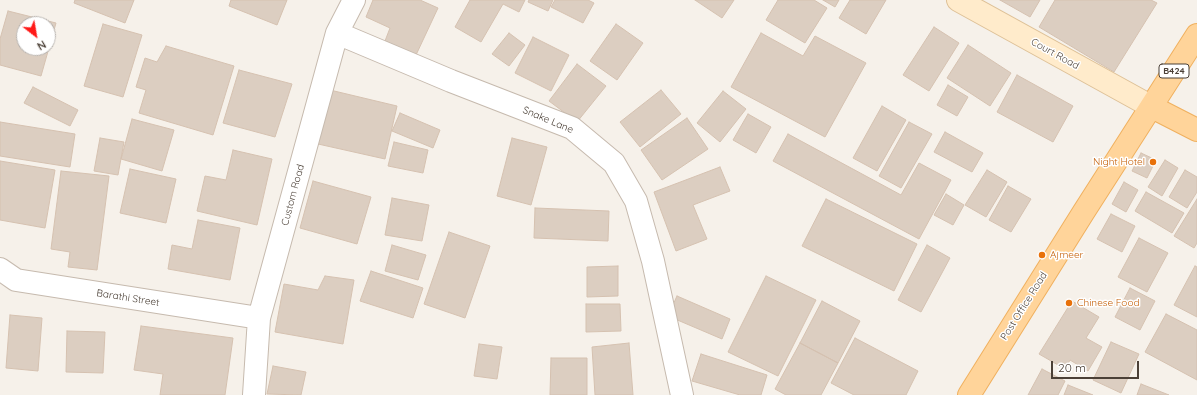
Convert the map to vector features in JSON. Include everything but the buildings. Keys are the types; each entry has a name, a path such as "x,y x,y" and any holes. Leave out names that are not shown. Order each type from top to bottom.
{"main road":[{"name":"Post Office Road","path":"968,395 1197,35"},
{"path":"1152,107 1197,130"}],"street":[{"name":"Custom Road","path":"254,395 259,318 337,33 354,0"},
{"name":"Court Road","path":"958,0 1152,107"},
{"name":"Snake Lane","path":"337,33 451,81 572,128 614,163 636,201 653,261 682,395"},
{"name":"Barathi Street","path":"0,269 16,280 259,318"}],"place":[{"name":"Night Hotel","path":"1153,162"},
{"name":"Ajmeer","path":"1042,255"},
{"name":"Chinese Food","path":"1069,303"}]}
